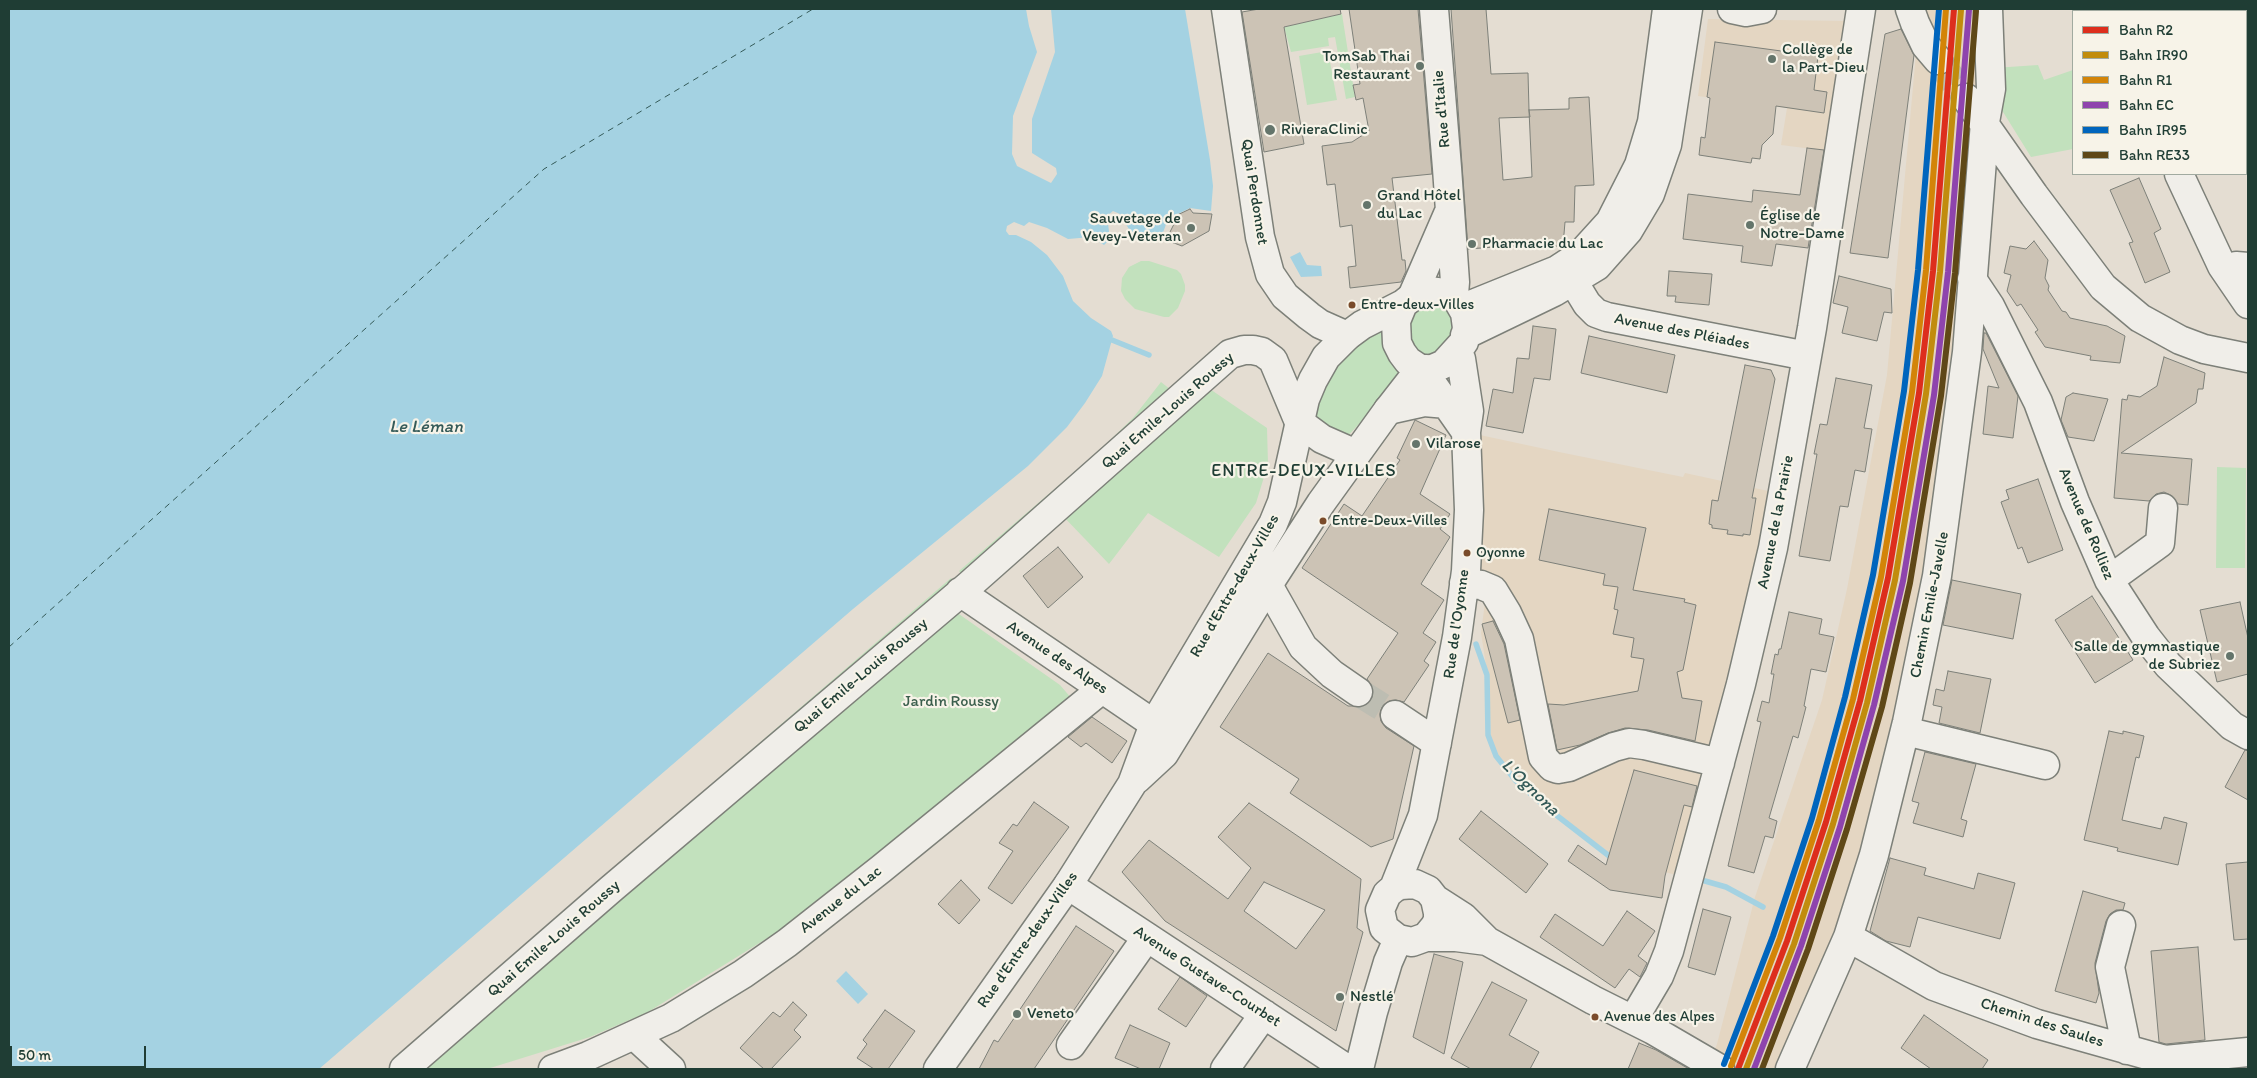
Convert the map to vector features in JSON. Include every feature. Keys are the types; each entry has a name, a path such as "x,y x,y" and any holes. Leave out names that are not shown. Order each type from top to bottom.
{"street":[{"name":"Quai Perdonnet","path":"1226,9 1260,237 1268,268 1276,285 1303,311 1320,324 1347,336"},
{"name":"Rue d'Italie","path":"1434,9 1457,294"},
{"path":"1466,432 1423,369 1408,361 1398,343 1396,321 1408,300 1428,291 1488,298 1544,276 1580,255 1610,222 1640,165 1652,122 1667,9"},
{"path":"1423,369 1444,364 1461,343 1597,266 1628,231 1650,194 1667,144 1688,9"},
{"path":"1732,9 1746,12 1762,9"},
{"name":"Avenue de la Prairie","path":"1633,1020 1667,958 1741,684 1773,548 1808,356 1861,9"},
{"path":"1910,9 1926,46 1938,60"},
{"name":"Chemin Emile-Javelle","path":"1790,1069 1848,937 1874,855 1904,731 1939,566 1967,352 1985,122 1991,89 1988,9"},
{"path":"1966,98 2103,288 2140,318 2180,340 2204,349 2244,350"},
{"path":"2179,175 2222,266 2248,304"},
{"path":"2191,175 2217,230 2244,272"},
{"path":"1980,191 1988,184 2001,180 2013,178 2026,183"},
{"name":"Rue d'Italie","path":"1408,300 1450,210"},
{"name":"Avenue de Rolliez","path":"1972,279 1990,306 2038,402 2075,502 2109,580 2146,637 2168,665 2232,726 2248,735"},
{"name":"Avenue des Pléiades","path":"1573,281 1587,304 1596,313 1607,318 1808,356"},
{"path":"1457,294 1467,320 1461,343"},
{"name":"Rue d'Entre-deux-Villes","path":"938,1069 1068,885 1132,784 1154,724 1273,524 1282,502 1299,422 1313,380 1326,357 1347,336 1379,315 1408,300"},
{"name":"Rue de l'Oyonne","path":"1394,888 1423,815 1457,637 1464,583 1469,510 1466,432 1469,411 1461,343"},
{"name":"Quai Emile-Louis Roussy","path":"404,1069 611,889 960,592 1230,354 1244,350 1253,350 1262,352 1273,360 1299,422"},
{"name":"Rue d'Entre-deux-Villes","path":"1132,784 1164,754 1268,585 1356,454 1388,410 1423,369"},
{"path":"1388,410 1424,402 1447,404"},
{"path":"1299,422 1322,439 1356,454"},
{"path":"2109,580 2160,543 2163,508"},
{"path":"1464,583 1481,585 1493,590 1507,613 1519,639 1543,757 1552,767 1558,769 1569,767 1629,743 1720,763"},
{"path":"1268,585 1303,647 1332,674 1358,692"},
{"name":"Avenue des Alpes","path":"960,592 1154,724"},
{"name":"Avenue du Lac","path":"553,1069 634,1036 700,1002 787,943 1102,689"},
{"path":"1395,715 1438,743"},
{"path":"1904,731 2045,765"},
{"name":"Rue de l'Oyonne","path":"1423,815 1431,895"},
{"path":"1487,941 1456,937 1426,937 1412,942 1398,940 1384,928 1380,910 1387,894 1394,888 1401,885 1415,884 1463,917 1487,941 1720,1069"},
{"name":"Avenue Gustave-Courbet","path":"1068,885 1347,1069"},
{"path":"1426,937 1438,920 1431,895"},
{"path":"2121,925 2110,967 2127,1050"},
{"path":"1071,1045 1147,937"},
{"name":"Chemin des Saules","path":"1848,937 1934,986 2037,1024 2127,1050 2165,1060 2248,1052"},
{"path":"1359,1069 1375,1004 1388,962 1398,940"},
{"path":"1225,1069 1264,1014"},
{"path":"634,1036 666,1065"}],"shaded area":[{"path":"1920,9 1977,9 1985,122 1907,722 1790,1069 1707,1069 1717,1044 1755,897 1822,700 1847,589 1887,375"},
{"name":"Collège de la Part-Dieu","path":"1708,19 1848,21 1828,151 1781,145 1787,108 1698,96"},
{"path":"1466,432 1683,477 1685,473 1782,494 1688,878 1618,860 1543,803 1504,766 1496,754 1491,742 1489,685 1481,633 1487,587 1466,571"}],"green space":[{"path":"1342,14 1355,97 1346,99 1335,37 1328,38 1329,46 1291,52 1284,27"},
{"path":"1328,51 1337,100 1307,105 1299,56"},
{"path":"2038,65 2044,80 2072,70 2072,149 2031,157 1995,99 1994,68"},
{"path":"1141,261 1149,261 1177,270 1181,274 1185,291 1178,308 1169,317 1135,309 1125,299 1121,291 1122,278 1129,267"},
{"path":"1446,304 1454,319 1449,340 1430,359 1412,352 1406,322 1415,306"},
{"path":"1383,328 1405,374 1346,438 1315,418 1316,404 1333,370 1362,339"},
{"path":"1161,382 1171,390 963,576 959,571 1100,450 1133,418"},
{"path":"1207,387 1267,428 1268,464 1256,503 1219,557 1148,513 1109,564 1060,513"},
{"path":"2217,467 2246,468 2245,568 2216,568"},
{"path":"951,578 955,583 727,781 722,775"},
{"name":"Jardin Roussy","path":"956,612 1060,685 1072,699 795,921 648,1012 590,1037 487,1069 413,1069"}],"water":[{"name":"Le Léman","path":"9,9 1026,9 1037,52 1013,116 1012,154 1017,166 1051,183 1057,174 1056,168 1032,153 1032,119 1055,52 1051,9 1185,9 1210,160 1213,186 1211,211 1190,208 1168,219 1161,238 1140,242 1133,236 1120,214 1113,211 1107,216 1110,239 1104,245 1091,237 1068,239 1047,228 1029,222 1024,226 1014,222 1007,226 1006,231 1009,235 1016,235 1031,242 1047,255 1063,276 1073,301 1091,318 1111,331 1113,336 1102,376 1067,427 1028,466 853,609 319,1069 9,1069"},
{"path":"1300,252 1307,265 1321,266 1322,276 1301,277 1290,257"},
{"path":"846,971 868,994 858,1004 836,981"}],"building":[{"path":"1259,9 1340,9 1341,14 1284,27 1304,144 1264,152 1242,12"},
{"path":"1349,9 1418,9 1432,174 1392,178 1402,260 1405,260 1406,271 1401,282 1350,288 1348,267 1356,266 1352,225 1340,227 1335,184 1327,185 1322,146 1352,142 1369,131 1363,98 1356,100 1353,85 1360,84"},
{"path":"1451,9 1486,9 1491,74 1528,73 1529,110 1569,109 1569,98 1589,97 1594,185 1575,186 1574,222 1565,222 1563,246 1508,246 1468,249","holes":["1529,117 1532,177 1503,180 1499,118"]},
{"path":"1901,29 1914,55 1888,258 1850,253 1885,34"},
{"path":"1715,42 1818,56 1814,90 1827,92 1824,113 1776,106 1773,134 1762,145 1760,159 1752,158 1751,163 1699,155 1701,137 1705,138 1710,98 1707,97"},
{"name":"Église de Notre-Dame","path":"1807,148 1824,150 1808,248 1776,244 1772,266 1741,262 1743,246 1683,239 1688,194 1752,202 1753,190 1800,195"},
{"path":"2139,178 2161,229 2154,233 2170,272 2145,283 2129,243 2133,242 2110,190"},
{"name":"Sauvetage de Vevey-Veteran","path":"1190,209 1193,213 1212,214 1209,231 1182,246 1166,240 1174,224 1171,218"},
{"path":"2034,241 2048,260 2045,278 2049,286 2048,290 2062,311 2066,312 2070,318 2107,326 2125,336 2120,363 2090,360 2091,356 2045,347 2035,332 2038,330 2021,304 2017,306 2007,291 2011,275 2004,273 2010,246 2026,249"},
{"path":"1669,271 1712,274 1709,305 1675,302 1676,296 1667,296"},
{"path":"1839,276 1891,289 1892,313 1884,312 1877,341 1842,333 1848,307 1833,303"},
{"path":"1533,326 1556,329 1550,380 1534,378 1523,433 1486,426 1493,389 1513,393 1517,358 1529,359"},
{"path":"1984,333 1986,333 2018,396 2013,438 1983,434 1988,386 1999,388 1983,349"},
{"path":"1589,336 1675,355 1667,393 1581,373"},
{"path":"2164,357 2205,373 2203,389 2198,389 2196,403 2121,453 2192,459 2188,505 2178,504 2172,496 2164,492 2156,494 2149,501 2114,498 2122,399 2127,400 2128,395 2140,397 2157,386"},
{"path":"1745,365 1771,370 1775,379 1752,498 1756,498 1750,535 1743,534 1743,536 1727,534 1728,530 1712,528 1712,525 1709,524 1712,500 1718,501"},
{"path":"1836,378 1872,385 1864,428 1872,429 1865,472 1855,470 1848,507 1840,506 1830,561 1799,556 1817,454 1814,454 1820,424 1827,425"},
{"path":"2073,393 2108,399 2094,441 2068,437 2061,420 2066,397"},
{"path":"1415,420 1446,435 1420,494 1450,514 1440,529 1450,537 1421,584 1444,600 1423,633 1436,642 1424,661 1429,665 1404,702 1389,701 1382,706 1381,721 1386,728 1414,746 1393,839 1371,847 1290,793 1299,779 1220,727 1268,653 1348,706 1364,706 1371,700 1373,694 1372,686 1367,679 1398,633 1302,568 1344,504 1362,516 1400,460 1397,458"},
{"path":"2038,479 2063,550 2028,563 2022,547 2018,549 2001,502 2009,499 2006,490"},
{"path":"1549,509 1646,528 1633,590 1685,599 1684,602 1696,605 1683,670 1677,672 1682,698 1702,701 1695,741 1648,730 1625,728 1580,745 1557,750 1548,704 1564,705 1638,691 1644,659 1631,657 1634,638 1613,634 1618,610 1614,609 1618,587 1603,585 1605,574 1539,560"},
{"path":"1058,547 1083,577 1048,608 1023,576"},
{"path":"1952,580 2021,594 2013,639 1943,625"},
{"path":"2092,596 2133,660 2095,683 2055,620"},
{"name":"Salle de gymnastique de Subriez","path":"2240,602 2248,638 2248,674 2217,682 2200,610"},
{"path":"1789,612 1822,619 1819,634 1834,637 1826,672 1811,669 1804,706 1806,707 1798,738 1793,736 1769,818 1777,821 1773,838 1765,836 1754,873 1728,866 1761,722 1757,721 1762,701 1769,703 1774,674 1771,674 1775,654 1778,655 1779,649 1781,649"},
{"path":"1493,621 1504,644 1520,720 1508,723 1482,624"},
{"path":"1948,671 1991,679 1980,733 1939,723 1942,707 1933,705 1936,689 1944,691"},
{"path":"1092,717 1127,741 1112,763 1086,743 1081,747 1068,737"},
{"path":"2109,731 2123,734 2123,731 2144,736 2139,758 2136,757 2122,820 2161,829 2164,817 2187,823 2178,865 2117,851 2118,848 2084,840"},
{"path":"2245,750 2248,751 2248,800 2225,787"},
{"path":"1925,752 1976,764 1961,819 1967,821 1963,837 1913,823 1919,803 1912,801"},
{"path":"1634,770 1697,786 1692,807 1684,805 1665,876 1662,898 1610,890 1568,861 1578,845 1606,865"},
{"path":"1034,802 1069,827 1012,904 988,888 1013,851 999,843 1013,824 1017,826"},
{"path":"1249,803 1361,879 1357,928 1363,932 1336,1031 1165,921 1122,872 1149,840 1228,899 1251,868 1218,837","holes":["1264,882 1325,910 1296,949 1244,911"]},
{"path":"1481,811 1548,864 1526,893 1459,839"},
{"path":"1890,858 1926,868 1924,875 1974,889 1978,873 2015,883 2000,939 1918,917 1910,947 1886,941 1870,931"},
{"path":"2248,862 2248,939 2234,940 2226,864"},
{"path":"961,880 980,900 959,924 938,904"},
{"path":"2083,891 2125,903 2123,910 2116,910 2110,914 2106,921 2095,963 2099,993 2096,1003 2055,991"},
{"path":"1703,909 1731,917 1715,975 1688,967"},
{"path":"1627,911 1655,931 1638,956 1647,963 1640,977 1629,969 1615,988 1540,937 1555,914 1603,946"},
{"path":"1076,926 1114,951 1034,1069 979,1069 994,1040 998,1042"},
{"path":"2198,947 2205,1040 2166,1044 2159,1042 2151,951"},
{"path":"1434,954 1463,962 1444,1054 1413,1037"},
{"path":"1180,977 1207,996 1186,1027 1158,1009"},
{"path":"1492,982 1527,1000 1509,1035 1539,1052 1530,1069 1471,1069 1451,1058"},
{"path":"793,1002 807,1015 794,1030 801,1037 771,1069 764,1069 740,1048 773,1012 780,1017"},
{"path":"885,1010 915,1031 888,1069 874,1069 857,1058 867,1044 863,1040"},
{"path":"1924,1015 1988,1060 1982,1069 1931,1069 1901,1048"},
{"path":"1130,1025 1170,1043 1159,1069 1141,1069 1115,1058"},
{"path":"1639,1043 1656,1050 1689,1069 1628,1069"}],"waterway":[{"name":"L'Ognona","path":"1112,340 1149,355"},
{"name":"L'Ognona","path":"1476,644 1487,675 1488,735 1496,756 1516,781 1542,804 1613,859"},
{"name":"L'Ognona","path":"1705,881 1726,887 1763,907"}],"ferry route":[{"path":"9,647 544,169 813,9"}],"tunnel":[{"path":"1938,60 1966,98"},
{"path":"1358,692 1395,715"}],"rail line":[{"name":"IR95","path":"1724,1064 1773,936 1812,818 1845,697 1873,575 1904,391 1918,270 1939,9"},
{"name":"R1","path":"1731,1066 1780,938 1819,820 1853,699 1881,577 1912,392 1926,270 1946,9"},
{"name":"R2","path":"1738,1069 1787,941 1826,822 1860,701 1888,578 1919,393 1933,271 1954,9"},
{"name":"IR90","path":"1746,1069 1794,944 1833,824 1867,703 1895,580 1926,394 1940,272 1961,10"},
{"name":"EC","path":"1754,1069 1801,946 1840,827 1874,705 1903,581 1934,395 1948,272 1969,10"},
{"name":"RE33","path":"1762,1069 1808,949 1847,829 1882,707 1910,583 1941,396 1955,273 1976,11"}],"place":[{"name":"Collège de la Part-Dieu","path":"1772,59"},
{"name":"TomSab Thai Restaurant","path":"1420,66"},
{"name":"RivieraClinic","path":"1270,130"},
{"name":"Grand Hôtel du Lac","path":"1367,205"},
{"name":"Église de Notre-Dame","path":"1750,225"},
{"name":"Sauvetage de Vevey-Veteran","path":"1191,228"},
{"name":"Pharmacie du Lac","path":"1472,244"},
{"name":"Entre-deux-Villes","path":"1352,305"},
{"name":"Vilarose","path":"1416,444"},
{"name":"Entre-Deux-Villes","path":"1323,521"},
{"name":"Oyonne","path":"1467,553"},
{"name":"Salle de gymnastique de Subriez","path":"2230,656"},
{"name":"Nestlé","path":"1340,997"},
{"name":"Veneto","path":"1017,1014"},
{"name":"Avenue des Alpes","path":"1595,1017"}],"district":[{"name":"ENTRE-DEUX-VILLES","path":"1304,471"}]}
